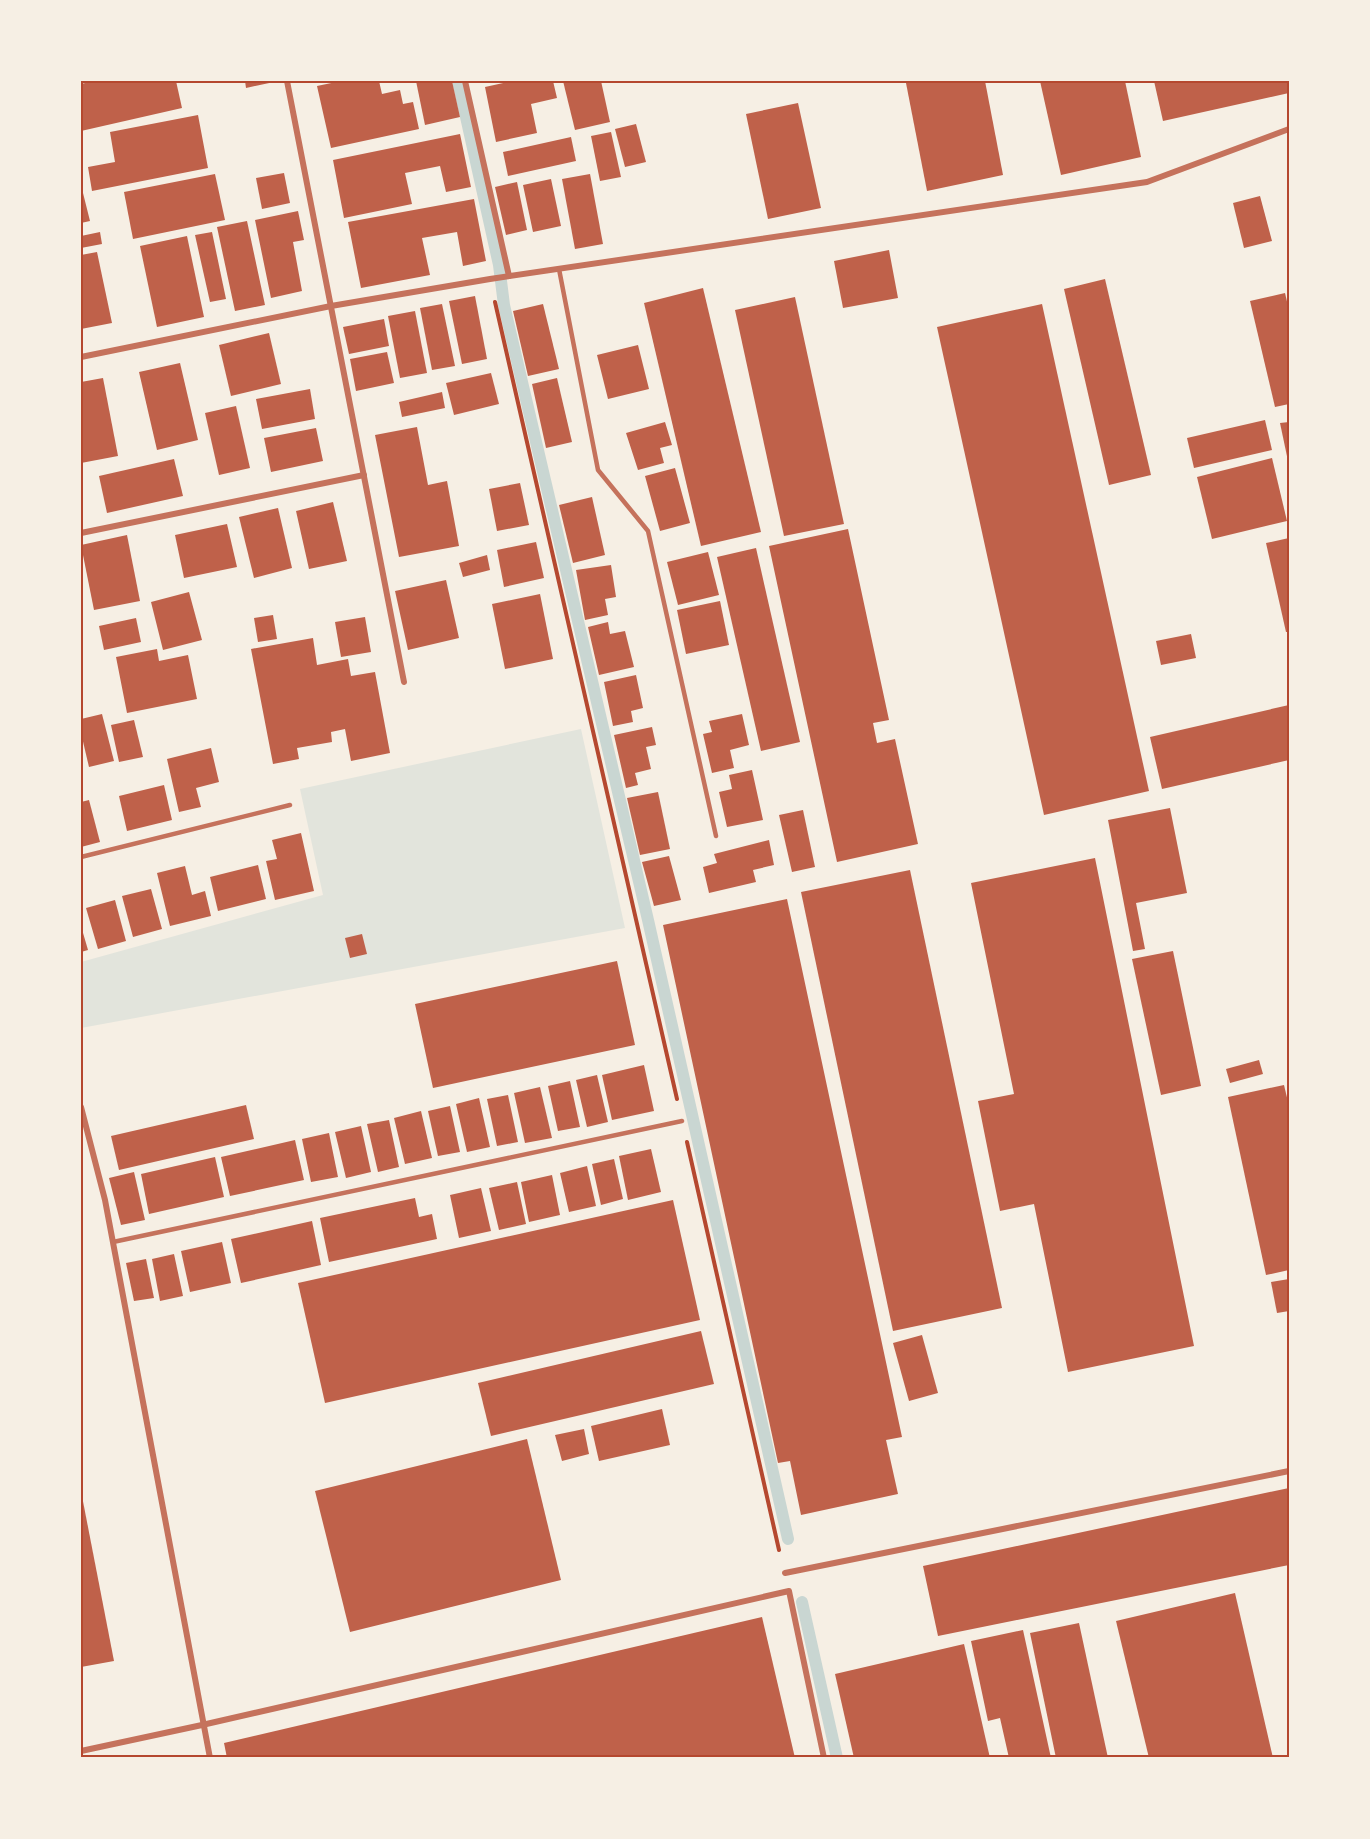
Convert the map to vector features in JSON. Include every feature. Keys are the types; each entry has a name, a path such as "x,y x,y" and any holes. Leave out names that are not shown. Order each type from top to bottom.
{"street":[{"path":"287,81 404,682"},
{"path":"465,81 509,276"},
{"path":"81,357 331,306 490,279 1147,182 1289,129"},
{"path":"81,533 364,475"},
{"path":"81,1107 105,1200 210,1758"},
{"path":"785,1573 1289,1471"},
{"path":"81,1750 202,1725 789,1592 824,1758"}],"lane":[{"path":"559,269 598,470 648,531 717,836"},
{"path":"81,857 290,805"},
{"path":"113,1242 682,1121"}],"path":[{"path":"490,279 785,1573"}],"shaded area":[{"path":"581,729 625,928 81,1028 81,962 323,895 300,789"}],"building":[{"path":"94,81 176,81 182,108 81,131 81,84"},
{"path":"245,81 274,81 274,82 246,88"},
{"path":"341,81 379,81 382,94 400,90 403,104 413,102 419,129 331,148 317,86"},
{"path":"416,81 452,81 460,117 425,125"},
{"path":"512,81 553,81 557,98 531,104 537,133 496,142 485,87"},
{"path":"563,81 601,81 610,122 575,130"},
{"path":"985,81 1003,175 927,191 906,83"},
{"path":"1040,81 1125,81 1141,157 1061,175"},
{"path":"1154,81 1289,81 1289,93 1163,121"},
{"path":"798,103 821,208 768,219 746,114"},
{"path":"198,115 208,168 92,191 88,167 115,162 110,132"},
{"path":"636,124 646,162 625,167 615,129"},
{"path":"611,132 621,177 600,181 591,136"},
{"path":"460,134 471,187 446,192 440,166 405,173 412,204 344,218 333,160"},
{"path":"571,137 576,161 508,176 503,152"},
{"path":"284,173 290,203 262,209 256,178"},
{"path":"215,174 225,220 133,239 124,192"},
{"path":"590,174 603,244 575,249 562,179"},
{"path":"551,179 561,226 533,232 523,185"},
{"path":"517,182 527,230 506,235 495,187"},
{"path":"81,185 90,221 81,223"},
{"path":"1260,196 1272,241 1244,248 1233,203"},
{"path":"474,199 486,261 463,266 457,232 422,238 430,275 361,288 348,222"},
{"path":"298,211 304,240 293,242 302,291 271,298 255,220"},
{"path":"247,221 265,305 235,311 217,227"},
{"path":"100,232 102,244 81,248 81,236"},
{"path":"212,232 226,299 210,302 195,235"},
{"path":"187,236 204,317 157,327 140,246"},
{"path":"889,250 898,298 843,308 834,261"},
{"path":"97,252 112,323 81,329 81,255"},
{"path":"1105,279 1151,475 1109,485 1064,289"},
{"path":"703,288 761,532 701,546 644,303"},
{"path":"1285,293 1289,310 1289,404 1275,407 1250,301"},
{"path":"475,296 487,359 462,364 449,301"},
{"path":"795,297 844,524 784,536 735,310"},
{"path":"442,304 455,366 432,370 420,308"},
{"path":"543,304 559,369 528,376 513,311"},
{"path":"1042,304 1149,791 1044,815 937,327"},
{"path":"415,311 427,373 400,378 388,316"},
{"path":"384,319 389,346 349,354 343,327"},
{"path":"269,333 281,384 231,396 219,345"},
{"path":"638,345 649,389 608,399 597,355"},
{"path":"387,352 394,383 356,391 350,359"},
{"path":"180,363 198,440 157,450 139,372"},
{"path":"491,373 499,404 454,415 446,383"},
{"path":"103,378 118,456 81,463 81,382"},
{"path":"557,378 572,442 546,448 532,384"},
{"path":"310,389 315,419 262,429 256,399"},
{"path":"442,392 445,408 402,417 399,402"},
{"path":"236,406 250,468 219,475 205,413"},
{"path":"1265,420 1272,450 1194,468 1187,438"},
{"path":"665,422 672,445 660,448 664,463 638,470 626,433"},
{"path":"1289,422 1289,461 1288,461 1280,423"},
{"path":"417,427 428,485 447,481 459,546 399,557 375,435"},
{"path":"316,428 323,461 271,472 264,438"},
{"path":"1272,458 1287,521 1212,539 1197,477"},
{"path":"174,459 183,496 107,513 99,476"},
{"path":"675,468 690,523 660,531 645,476"},
{"path":"520,483 529,525 497,531 489,489"},
{"path":"592,497 605,555 573,563 559,505"},
{"path":"333,502 347,561 309,569 296,511"},
{"path":"278,508 292,568 254,578 239,517"},
{"path":"227,524 237,567 184,578 175,535"},
{"path":"848,529 889,720 873,723 877,743 895,739 918,844 837,862 769,546"},
{"path":"127,535 140,601 94,610 81,545"},
{"path":"1289,538 1289,632 1286,632 1266,543"},
{"path":"536,542 544,578 504,587 497,550"},
{"path":"756,548 800,742 761,751 717,557"},
{"path":"708,552 719,595 678,605 667,562"},
{"path":"487,555 490,570 463,577 459,563"},
{"path":"611,565 616,597 605,599 608,615 585,620 576,570"},
{"path":"446,580 459,638 408,650 395,591"},
{"path":"189,592 202,640 163,650 151,602"},
{"path":"540,594 553,659 505,669 492,604"},
{"path":"720,601 729,645 686,654 677,610"},
{"path":"273,615 277,639 258,642 254,618"},
{"path":"365,617 371,652 341,657 335,622"},
{"path":"136,618 141,642 104,650 99,626"},
{"path":"608,622 610,634 625,631 634,667 599,675 588,627"},
{"path":"1191,634 1196,658 1161,665 1156,641"},
{"path":"313,638 317,665 348,659 351,676 375,672 390,753 351,761 345,729 331,732 332,742 297,748 299,759 273,764 251,649"},
{"path":"157,649 159,661 188,655 197,699 127,713 116,657"},
{"path":"636,675 643,708 631,711 633,722 613,726 604,682"},
{"path":"1289,705 1289,760 1162,789 1150,737"},
{"path":"102,714 114,761 89,767 81,733 81,719"},
{"path":"742,714 749,745 730,750 734,768 712,773 703,734 712,732 709,721"},
{"path":"134,720 143,757 119,762 111,725"},
{"path":"652,727 656,745 646,747 651,769 635,773 638,785 626,788 614,735"},
{"path":"211,748 219,782 196,788 201,807 179,812 167,759"},
{"path":"752,770 763,820 727,827 719,792 732,789 729,775"},
{"path":"164,785 172,820 127,831 119,796"},
{"path":"658,792 670,849 640,855 627,798"},
{"path":"89,800 100,842 81,847 81,802"},
{"path":"1170,808 1187,893 1136,903 1145,949 1133,951 1108,820"},
{"path":"803,810 815,867 792,872 779,815"},
{"path":"301,833 314,891 275,900 266,861 277,859 272,840"},
{"path":"769,840 774,865 753,870 756,882 709,893 703,867 717,863 714,854"},
{"path":"669,856 681,900 654,906 642,862"},
{"path":"1095,858 1194,1346 1068,1372 1034,1204 1000,1211 978,1101 1014,1094 971,883"},
{"path":"258,865 266,899 218,911 210,877"},
{"path":"185,866 192,895 205,891 211,916 170,926 157,873"},
{"path":"910,870 1002,1308 893,1331 801,892"},
{"path":"151,889 162,929 133,937 122,896"},
{"path":"787,899 902,1437 886,1440 898,1494 801,1515 790,1461 778,1463 663,925"},
{"path":"115,900 126,941 98,949 86,908"},
{"path":"81,926 88,950 81,952"},
{"path":"362,934 367,954 350,958 345,938"},
{"path":"1173,951 1201,1086 1161,1095 1132,959"},
{"path":"617,961 635,1045 433,1088 415,1004"},
{"path":"1259,1060 1263,1074 1230,1083 1226,1069"},
{"path":"644,1065 654,1111 612,1120 602,1075"},
{"path":"597,1075 608,1122 587,1127 576,1080"},
{"path":"570,1081 580,1127 558,1131 548,1086"},
{"path":"1284,1085 1289,1106 1289,1270 1266,1275 1228,1097"},
{"path":"540,1087 552,1138 525,1143 514,1093"},
{"path":"508,1095 518,1142 497,1146 487,1099"},
{"path":"479,1098 490,1147 467,1152 456,1104"},
{"path":"246,1105 254,1139 119,1170 111,1136"},
{"path":"450,1106 460,1152 438,1156 428,1111"},
{"path":"421,1111 432,1158 405,1164 394,1118"},
{"path":"389,1120 399,1167 378,1172 367,1124"},
{"path":"361,1126 371,1172 346,1178 335,1132"},
{"path":"329,1133 338,1177 311,1182 302,1139"},
{"path":"295,1140 304,1180 230,1196 221,1157"},
{"path":"651,1149 661,1192 628,1200 619,1156"},
{"path":"215,1157 224,1197 149,1214 141,1174"},
{"path":"614,1159 623,1199 601,1205 592,1164"},
{"path":"587,1166 596,1206 569,1212 560,1173"},
{"path":"134,1172 145,1220 121,1225 109,1178"},
{"path":"552,1175 560,1215 529,1222 521,1182"},
{"path":"517,1182 526,1224 499,1230 489,1188"},
{"path":"481,1188 491,1231 459,1238 450,1195"},
{"path":"415,1198 419,1217 432,1214 437,1239 329,1262 320,1218"},
{"path":"673,1200 700,1320 325,1403 298,1283"},
{"path":"312,1221 321,1265 241,1283 231,1239"},
{"path":"222,1242 231,1283 190,1292 181,1251"},
{"path":"174,1254 183,1296 160,1301 152,1259"},
{"path":"146,1259 154,1298 134,1301 126,1263"},
{"path":"1289,1279 1289,1311 1277,1313 1271,1282"},
{"path":"701,1331 714,1384 491,1436 478,1383"},
{"path":"922,1335 938,1393 909,1401 893,1343"},
{"path":"662,1409 670,1445 599,1461 591,1426"},
{"path":"584,1429 589,1454 562,1461 555,1435"},
{"path":"527,1439 561,1580 350,1632 315,1491"},
{"path":"1289,1488 1289,1565 938,1636 923,1566"},
{"path":"81,1491 114,1661 81,1667"},
{"path":"1235,1593 1273,1758 1149,1758 1116,1621"},
{"path":"762,1617 795,1758 227,1758 224,1743"},
{"path":"1079,1623 1108,1758 1056,1758 1030,1633"},
{"path":"1023,1630 1051,1758 1009,1758 1000,1718 988,1721 971,1641"},
{"path":"964,1644 990,1758 854,1758 835,1674"}],"waterway":[{"path":"458,81 499,265 504,305 648,920 788,1539"},
{"path":"802,1602 837,1758"}]}
